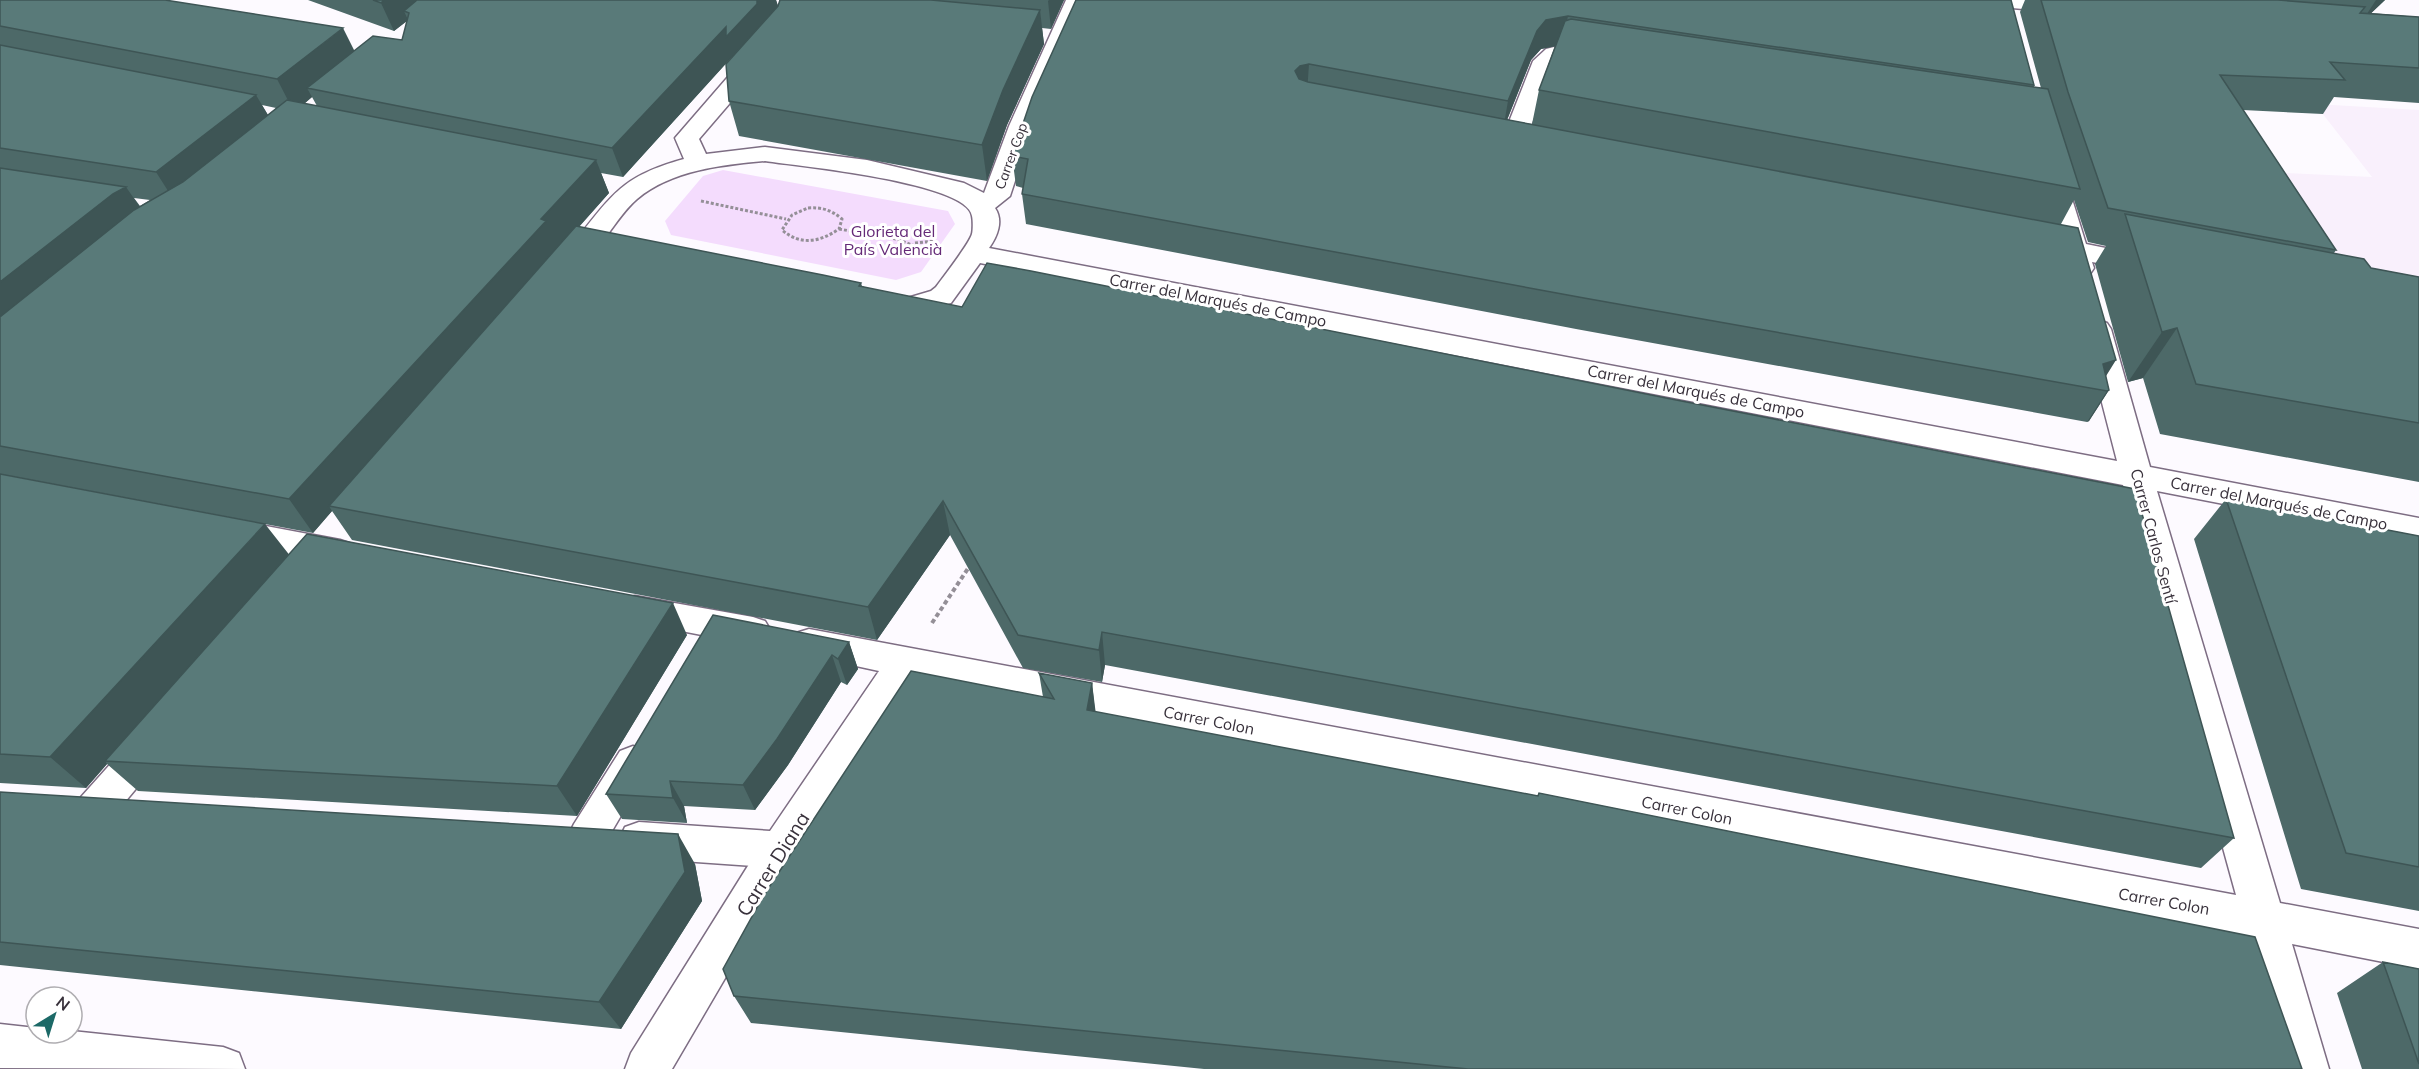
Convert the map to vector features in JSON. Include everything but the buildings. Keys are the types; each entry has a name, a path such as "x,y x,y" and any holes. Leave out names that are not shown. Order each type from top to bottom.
{"street":[{"name":"Carrer Cop","path":"981,206 997,196 1021,126 1077,0"},
{"path":"2013,35 1997,1 2087,8"},
{"path":"698,164 687,138 777,34 779,23 797,3"},
{"path":"1515,142 1544,61 1554,54 1571,54 1618,61"},
{"name":"Carrer Carlos Sentí","path":"2044,148 2089,299 2307,1069"},
{"path":"745,155 801,157 867,167 949,186 966,193 981,206 985,213 985,234 941,297 905,308 647,259 575,257 617,188 698,164 745,155"},
{"path":"2021,240 2174,269"},
{"name":"Carrer del Marqués de Campo","path":"967,261 2138,476 2419,530"},
{"path":"198,525 375,559"},
{"name":"Carrer Colon","path":"610,604 2419,949"},
{"path":"695,658 715,624"},
{"name":"Carrer Diana","path":"647,1069 780,850 905,662"},
{"path":"142,812 78,808 170,723"},
{"path":"648,736 570,835 780,850"},
{"path":"0,1046 223,1069"}],"path":[{"path":"651,179 685,197 786,219"},
{"path":"817,207 834,210 842,219 839,229 826,238 807,242 790,238 782,230 786,219 799,210 817,207"},
{"path":"839,229 914,243 967,261"},
{"path":"905,662 974,559"}],"shaded area":[{"path":"2315,104 2419,110 2419,297 2264,268 2240,171 2372,177"}],"green space":[{"name":"Glorieta del País Valencià","path":"723,170 948,211 955,224 921,272 896,280 671,235 665,221 703,176"}]}
